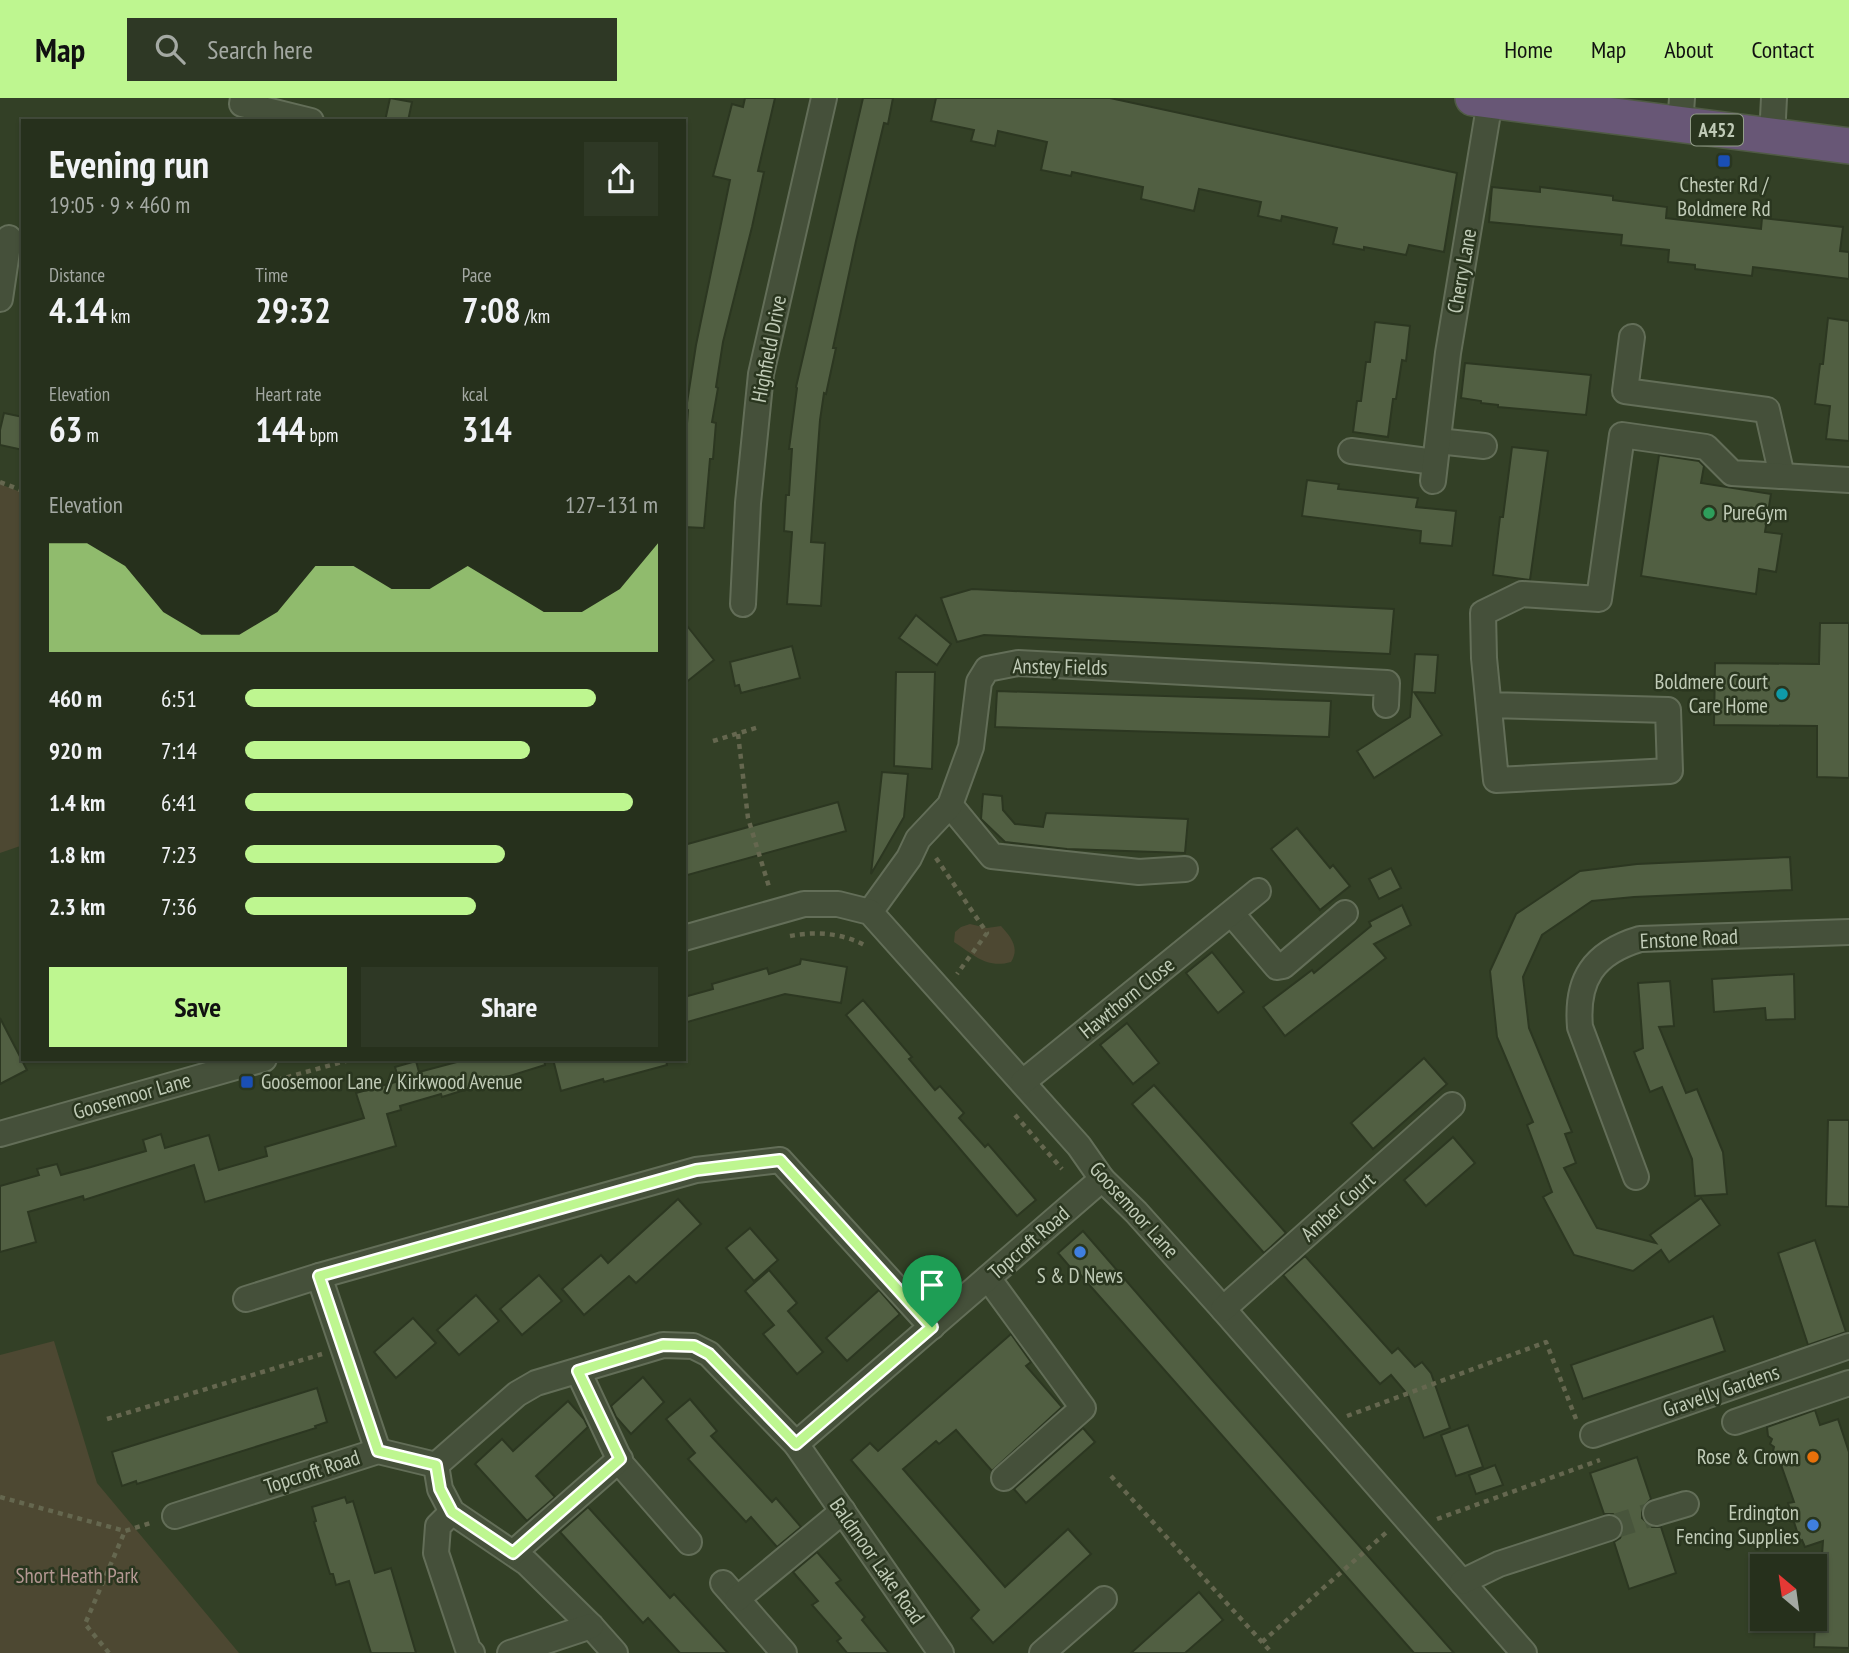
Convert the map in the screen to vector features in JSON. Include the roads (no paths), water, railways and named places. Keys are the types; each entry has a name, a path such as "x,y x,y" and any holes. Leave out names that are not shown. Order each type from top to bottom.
{"highway":[{"name":"A452","path":"1482,99 1681,111 1772,137 1849,146"}],"street":[{"path":"243,98 242,104 303,119"},
{"name":"Highfield Drive","path":"743,604 748,503 761,374 824,98"},
{"path":"1772,137 1774,98"},
{"name":"Cherry Lane","path":"1435,461 1482,99"},
{"path":"0,299 14,276 9,238"},
{"path":"1632,337 1625,391 1767,410 1782,477"},
{"path":"1489,705 1668,710 1670,771 1496,780 1489,705 1483,613 1522,594 1599,599 1622,435 1706,447 1732,473 1849,480"},
{"path":"1351,451 1435,461 1484,446"},
{"name":"Anstey Fields","path":"870,912 909,858 918,839 950,805 971,747 979,682 987,669 1018,663 1387,683 1386,705"},
{"path":"950,805 992,856 1139,872 1185,869"},
{"name":"Hawthorn Close","path":"1023,1082 1258,891"},
{"path":"686,937 803,904 838,904 870,912"},
{"name":"Goosemoor Lane","path":"870,912 1079,1146 1102,1180 1136,1212 1524,1653"},
{"path":"1231,914 1277,967 1283,966 1345,912"},
{"name":"Enstone Road","path":"1636,1177 1580,1027 1579,1008 1583,981 1602,959 1620,945 1640,939 1849,932"},
{"name":"Goosemoor Lane","path":"0,1134 257,1061"},
{"name":"Amber Court","path":"1223,1310 1452,1105"},
{"path":"246,1299 696,1170 780,1160 932,1327"},
{"name":"Topcroft Road","path":"796,1444 1102,1180"},
{"path":"319,1276 378,1451"},
{"path":"988,1278 1083,1408 1004,1478"},
{"path":"615,1653 527,1563 452,1512 440,1489 436,1465 517,1394 536,1383 663,1345 694,1346 709,1354 796,1444"},
{"name":"Gravelly Gardens","path":"1585,1430 1849,1346"},
{"path":"578,1371 620,1459 689,1542"},
{"path":"1735,1422 1847,1390"},
{"name":"Baldmoor Lake Road","path":"796,1444 942,1653"},
{"name":"Topcroft Road","path":"175,1516 378,1451 436,1465"},
{"path":"513,1553 620,1459"},
{"path":"1656,1513 1686,1504"},
{"path":"783,1653 730,1591 843,1511"},
{"path":"452,1512 438,1526 436,1553 469,1652 472,1653"},
{"path":"1462,1582 1499,1564 1609,1528"},
{"path":"1042,1653 1104,1599"},
{"path":"510,1653 591,1626"}],"tunnel":[{"path":"1609,1528 1656,1513"}],"place":[{"name":"Chester Rd / Boldmere Rd","path":"1724,161"},
{"name":"PureGym","path":"1709,513"},
{"name":"Boldmere Court Care Home","path":"1782,694"},
{"name":"Goosemoor Lane / Kirkwood Avenue","path":"247,1082"},
{"name":"S & D News","path":"1080,1252"},
{"name":"Rose & Crown","path":"1813,1457"},
{"name":"Erdington Fencing Supplies","path":"1813,1525"}],"park label":[{"name":"Short Heath Park","path":"77,1576"}]}
